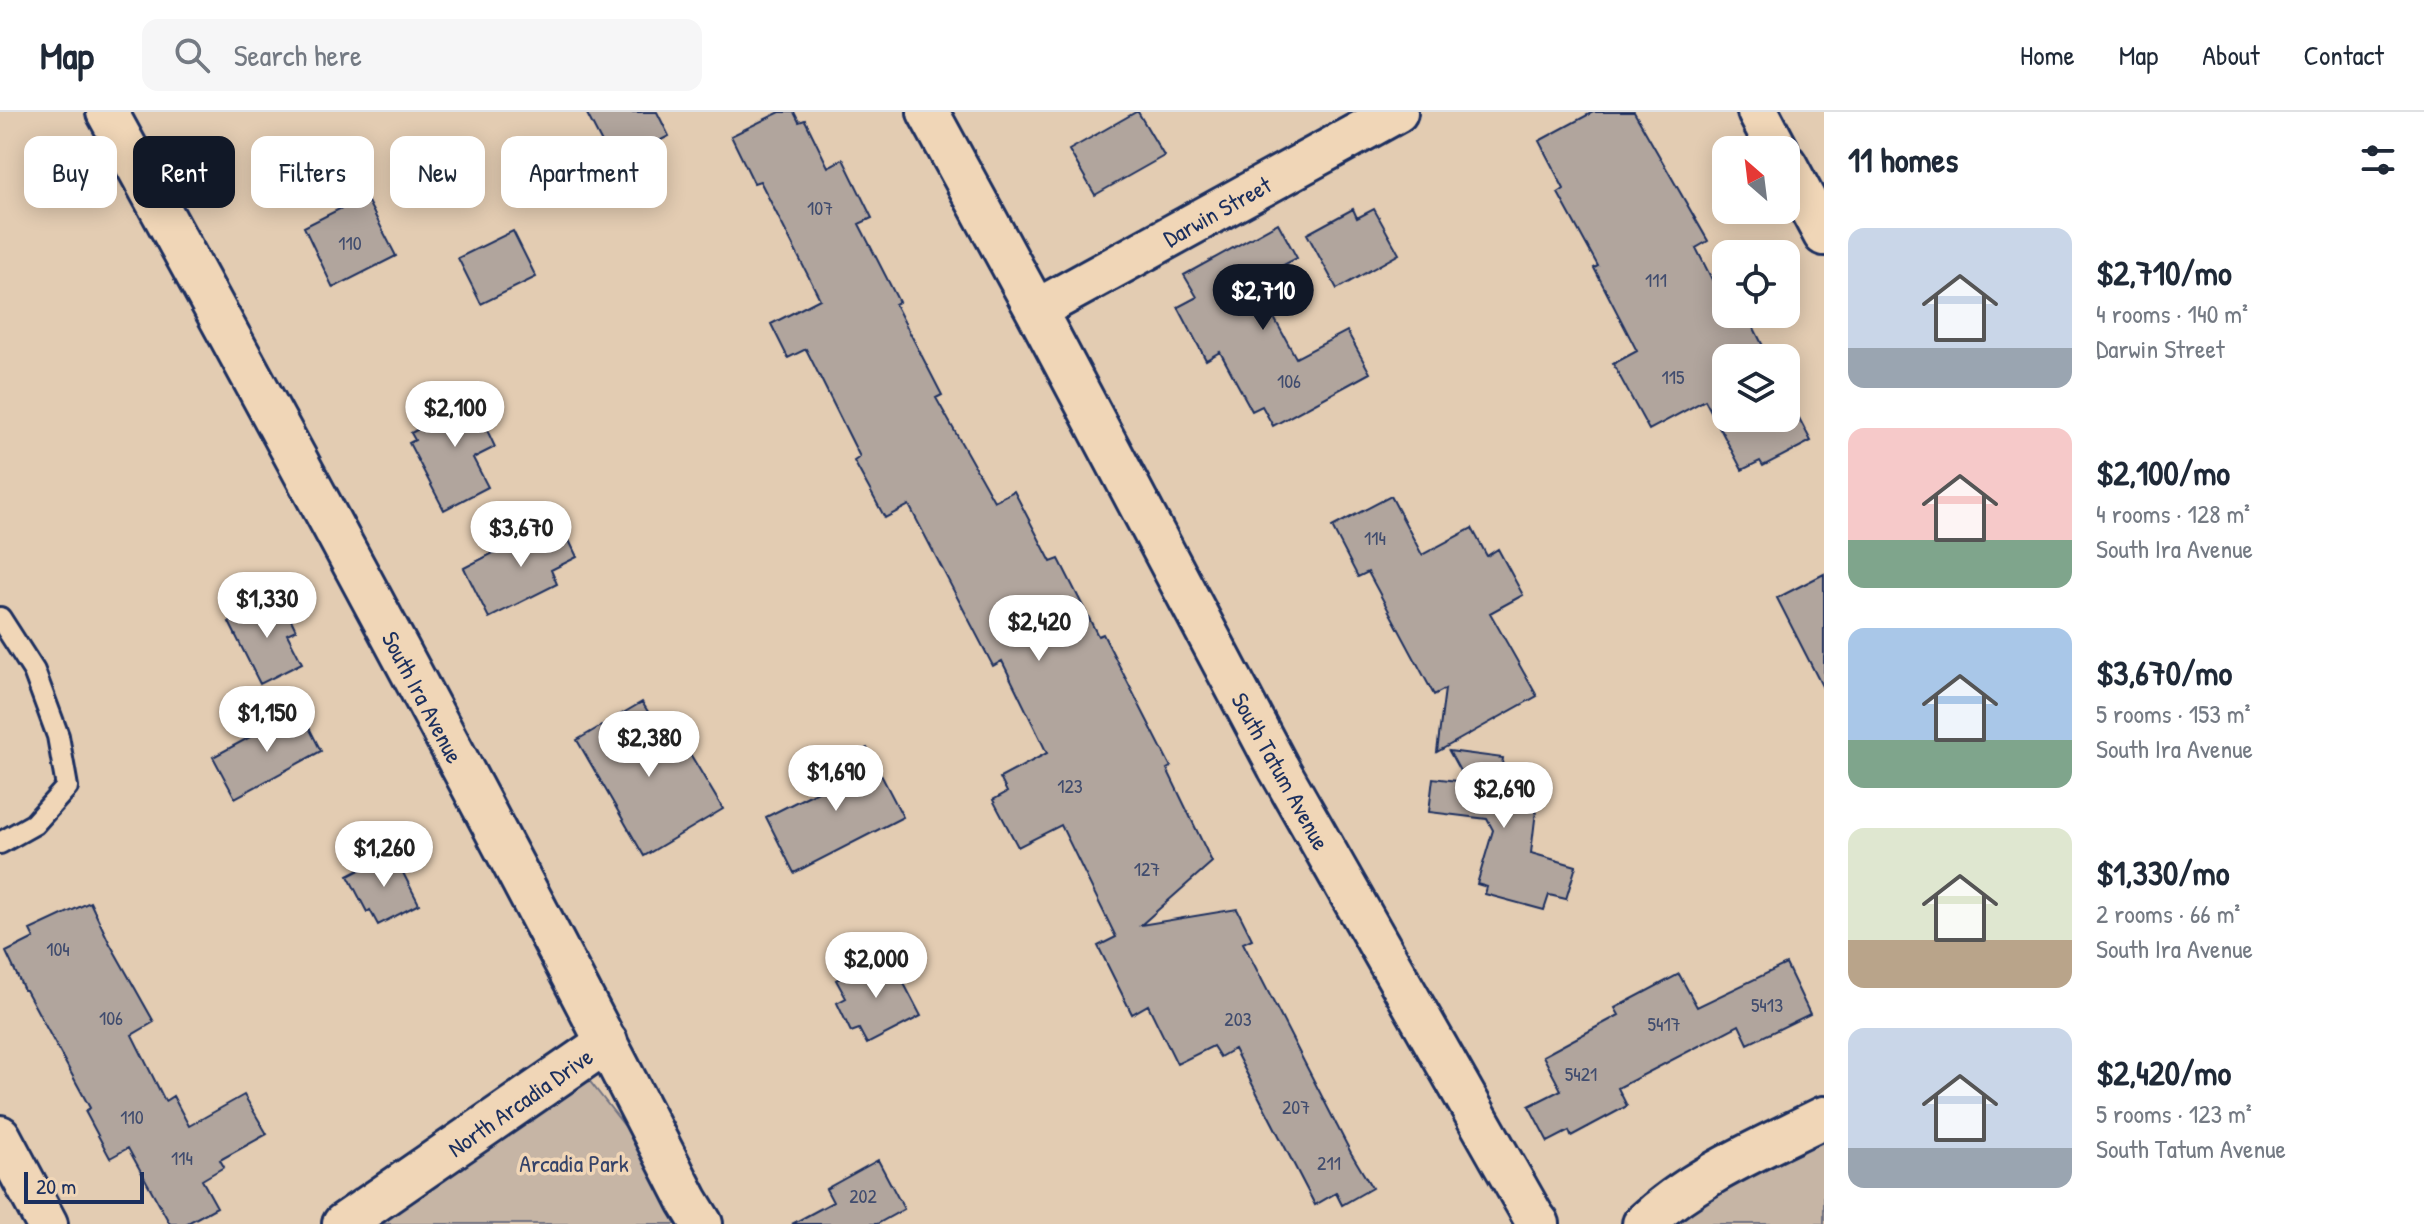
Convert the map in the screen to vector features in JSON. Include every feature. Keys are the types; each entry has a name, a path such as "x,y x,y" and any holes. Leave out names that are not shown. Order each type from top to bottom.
{"street":[{"name":"South Ira Avenue","path":"107,112 607,1042"},
{"name":"South Tatum Avenue","path":"928,112 1278,767 1539,1224"},
{"name":"Darwin Street","path":"1036,310 1397,112"},
{"path":"1758,112 1771,136"},
{"path":"1800,190 1824,235"},
{"name":"North Arcadia Drive","path":"343,1224 607,1042 702,1224"},
{"path":"1643,1224 1661,1207 1717,1171 1824,1117"},
{"path":"0,1136 47,1224"}],"lane":[{"path":"0,618 34,671 58,736 67,787 34,824 0,843"}],"green space":[{"name":"Arcadia Park","path":"588,1079 701,1224 373,1224"},
{"path":"1824,1129 1824,1224 1659,1224"}],"building":[{"path":"586,112 657,112 669,136 667,137 598,136"},
{"path":"780,112 794,112 799,122 805,120 828,167 843,159 872,218 859,224 899,302 895,304 942,395 936,398 994,501 1014,491 1051,562 1059,559 1098,636 1103,634 1171,767 1167,769 1212,862 1141,925 1237,909 1252,939 1243,943 1372,1188 1342,1205 1336,1193 1315,1205 1234,1049 1220,1057 1213,1046 1177,1064 1148,1005 1132,1014 1098,946 1116,937 1061,825 1018,847 993,800 1007,792 1000,778 1047,753 1002,661 993,666 909,505 885,518 854,461 860,457 806,349 788,358 771,324 820,299 760,181 754,183 731,136"},
{"path":"1136,112 1164,156 1095,195 1069,150"},
{"path":"1593,112 1634,112 1708,241 1696,248 1712,279 1712,328 1754,328 1762,344 1712,344 1712,413 1705,400 1649,430 1613,364 1637,351 1594,268 1598,266 1558,193 1564,189 1539,141"},
{"path":"341,208 371,208 396,256 333,288 304,227"},
{"path":"1353,209 1357,218 1374,209 1399,254 1337,289 1307,234"},
{"path":"1278,223 1297,258 1259,278 1272,300 1266,303 1296,358 1347,331 1370,373 1273,426 1262,406 1252,411 1220,352 1206,360 1178,307 1197,297 1184,275"},
{"path":"513,231 536,277 481,304 458,258"},
{"path":"473,388 492,425 486,428 495,447 473,458 488,487 444,510 409,443 415,440 411,433 448,413 444,403"},
{"path":"1800,420 1811,441 1763,466 1760,461 1742,470 1722,432 1800,432"},
{"path":"1391,496 1422,555 1472,528 1487,556 1498,549 1523,595 1490,613 1537,696 1437,752 1445,689 1434,695 1368,572 1358,577 1332,527"},
{"path":"559,519 577,557 551,570 557,584 489,618 464,568"},
{"path":"1824,574 1824,690 1777,598"},
{"path":"280,597 296,630 287,634 302,663 260,684 229,622"},
{"path":"642,702 674,754 686,747 723,809 644,856 577,740"},
{"path":"300,710 321,751 235,798 213,757"},
{"path":"867,748 903,817 794,873 766,817 838,781 830,767"},
{"path":"1449,751 1503,758 1501,773 1540,777 1531,853 1576,866 1566,899 1549,895 1544,910 1485,894 1487,887 1477,884 1493,830 1487,819 1429,812 1433,778 1466,782"},
{"path":"390,854 395,863 397,861 419,904 378,925 370,910 367,912 348,876"},
{"path":"90,902 154,1022 132,1035 165,1101 173,1096 189,1126 244,1095 267,1134 220,1160 224,1167 202,1180 217,1207 186,1224 170,1224 128,1148 110,1158 85,1111 90,1108 6,952 34,938 30,930"},
{"path":"888,953 921,1016 867,1044 859,1029 851,1032 837,1003 846,998 836,980"},
{"path":"1786,964 1810,1014 1748,1044 1739,1025 1618,1088 1627,1106 1571,1136 1569,1131 1548,1142 1529,1106 1561,1090 1543,1056 1619,1015 1615,1008 1679,974 1697,1007"},
{"path":"878,1160 904,1209 877,1224 792,1224 833,1202 826,1189"}]}
